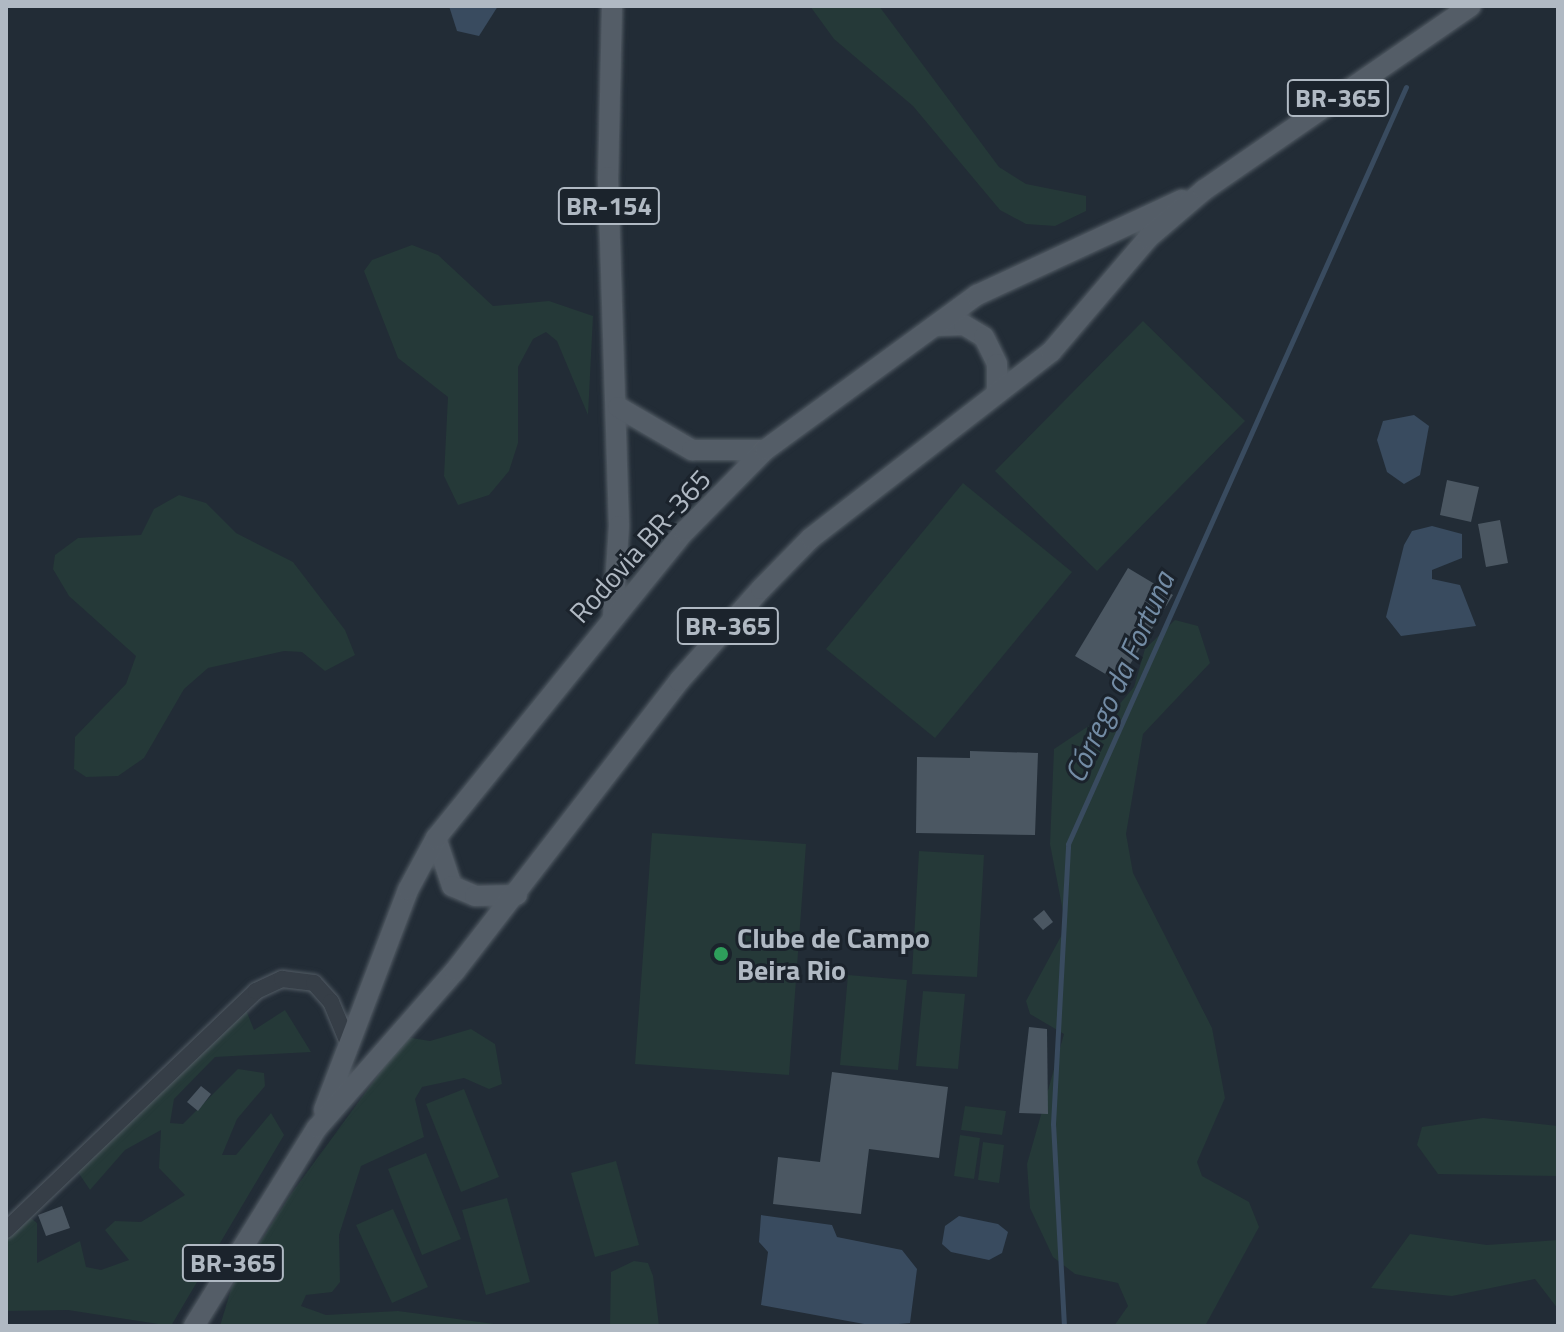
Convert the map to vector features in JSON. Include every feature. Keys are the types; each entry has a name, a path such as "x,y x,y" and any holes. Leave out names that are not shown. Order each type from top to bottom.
{"main road":[{"name":"BR-154","path":"612,6 608,177 618,407 613,616"},
{"name":"Rodovia BR-365","path":"194,1326 317,1128 517,895 679,681 761,589 811,538 1051,352 1148,238 1204,190 1471,6"},
{"name":"Rodovia BR-365","path":"317,1128 436,838 613,616 765,450 936,326 1020,273 1204,190"},
{"path":"936,326 964,325 984,337 997,364 997,393"},
{"path":"618,407 692,450 765,450"},
{"path":"436,838 452,886 475,896 517,895"}],"street":[{"path":"6,1230 256,991 282,979 314,983 331,1002 349,1045"}],"green space":[{"path":"810,6 879,6 999,167 1026,184 1086,196 1086,211 1055,226 1026,224 1000,210 913,106 834,39"},
{"path":"412,245 438,255 493,306 549,301 593,316 588,415 557,341 546,332 533,339 518,367 518,443 509,471 489,495 458,505 444,476 448,397 398,358 364,271 372,260"},
{"path":"1143,321 1245,421 1097,571 995,471"},
{"path":"963,483 1072,572 935,738 826,649"},
{"path":"179,495 206,503 236,533 293,562 345,630 355,655 325,671 302,652 284,651 208,668 184,689 144,758 118,776 86,777 74,769 75,737 126,684 136,656 69,596 53,569 55,555 78,538 141,535 154,509"},
{"path":"1175,620 1198,626 1210,663 1143,734 1126,834 1133,873 1212,1028 1225,1098 1197,1162 1202,1176 1249,1202 1259,1227 1205,1326 1114,1326 1128,1306 1118,1283 1075,1274 1053,1257 1030,1208 1027,1164 1064,1034 1030,1014 1026,1001 1066,927 1050,844 1054,749 1117,707 1134,687 1145,649"},
{"name":"Clube de Campo Beira Rio","path":"652,833 806,844 789,1075 635,1064"},
{"path":"919,851 984,855 977,977 912,974"},
{"path":"848,975 907,980 898,1070 840,1065"},
{"path":"923,991 965,994 958,1069 916,1066"},
{"path":"244,1005 254,1030 285,1010 311,1052 215,1057 174,1099 170,1123 183,1124 238,1069 264,1073 265,1086 237,1119 222,1155 236,1155 271,1113 284,1135 171,1326 68,1310 6,1311 6,1230 27,1215 37,1223 37,1263 80,1241 86,1267 101,1270 129,1260 105,1230 115,1221 141,1222 185,1195 159,1168 161,1130 125,1150 90,1190 76,1169"},
{"path":"471,1029 495,1044 502,1084 489,1089 464,1078 422,1087 415,1099 424,1137 361,1166 339,1235 340,1282 332,1292 306,1295 301,1306 326,1315 398,1311 509,1326 220,1326 232,1286 291,1194 406,1037 430,1041"},
{"path":"464,1089 499,1177 461,1192 426,1104"},
{"path":"965,1106 1006,1111 1002,1135 961,1130"},
{"path":"1483,1118 1558,1126 1558,1176 1438,1174 1417,1145 1422,1127"},
{"path":"960,1135 980,1138 974,1179 954,1176"},
{"path":"983,1142 1004,1145 999,1183 978,1180"},
{"path":"426,1153 461,1239 422,1255 388,1169"},
{"path":"616,1161 639,1245 595,1257 571,1173"},
{"path":"507,1198 530,1282 486,1295 462,1210"},
{"path":"393,1209 428,1287 392,1303 356,1225"},
{"path":"1410,1234 1487,1245 1558,1240 1558,1309 1535,1279 1452,1296 1371,1288"},
{"path":"634,1261 648,1263 653,1276 659,1326 610,1326 611,1272"}],"water":[{"path":"449,6 498,6 479,36 457,31"},
{"path":"1414,415 1429,426 1420,475 1404,484 1387,472 1377,440 1383,421"},
{"path":"1432,526 1462,534 1462,558 1432,570 1432,579 1460,585 1476,626 1401,636 1386,617 1404,545 1412,531"},
{"path":"761,1215 832,1225 837,1237 902,1250 917,1269 910,1323 875,1326 761,1305 768,1252 759,1242"},
{"path":"959,1216 998,1224 1008,1232 1002,1253 989,1260 951,1252 942,1244 945,1226"}],"building":[{"path":"1447,480 1479,487 1471,522 1440,515"},
{"path":"1500,520 1508,563 1486,567 1478,524"},
{"path":"1128,568 1173,595 1119,682 1075,656"},
{"path":"970,751 1038,753 1035,835 916,833 917,757 970,758"},
{"path":"1044,910 1053,922 1043,930 1033,919"},
{"path":"1029,1027 1047,1029 1048,1114 1019,1113"},
{"path":"832,1072 948,1087 939,1158 869,1149 861,1214 773,1204 778,1157 820,1162"},
{"path":"201,1086 211,1094 198,1111 187,1102"},
{"path":"62,1206 70,1228 46,1236 38,1215"}],"waterway":[{"name":"Córrego da Fortuna","path":"1064,1326 1053,1124 1068,844 1406,87"}],"place":[{"name":"Clube de Campo Beira Rio","path":"721,954"}]}
